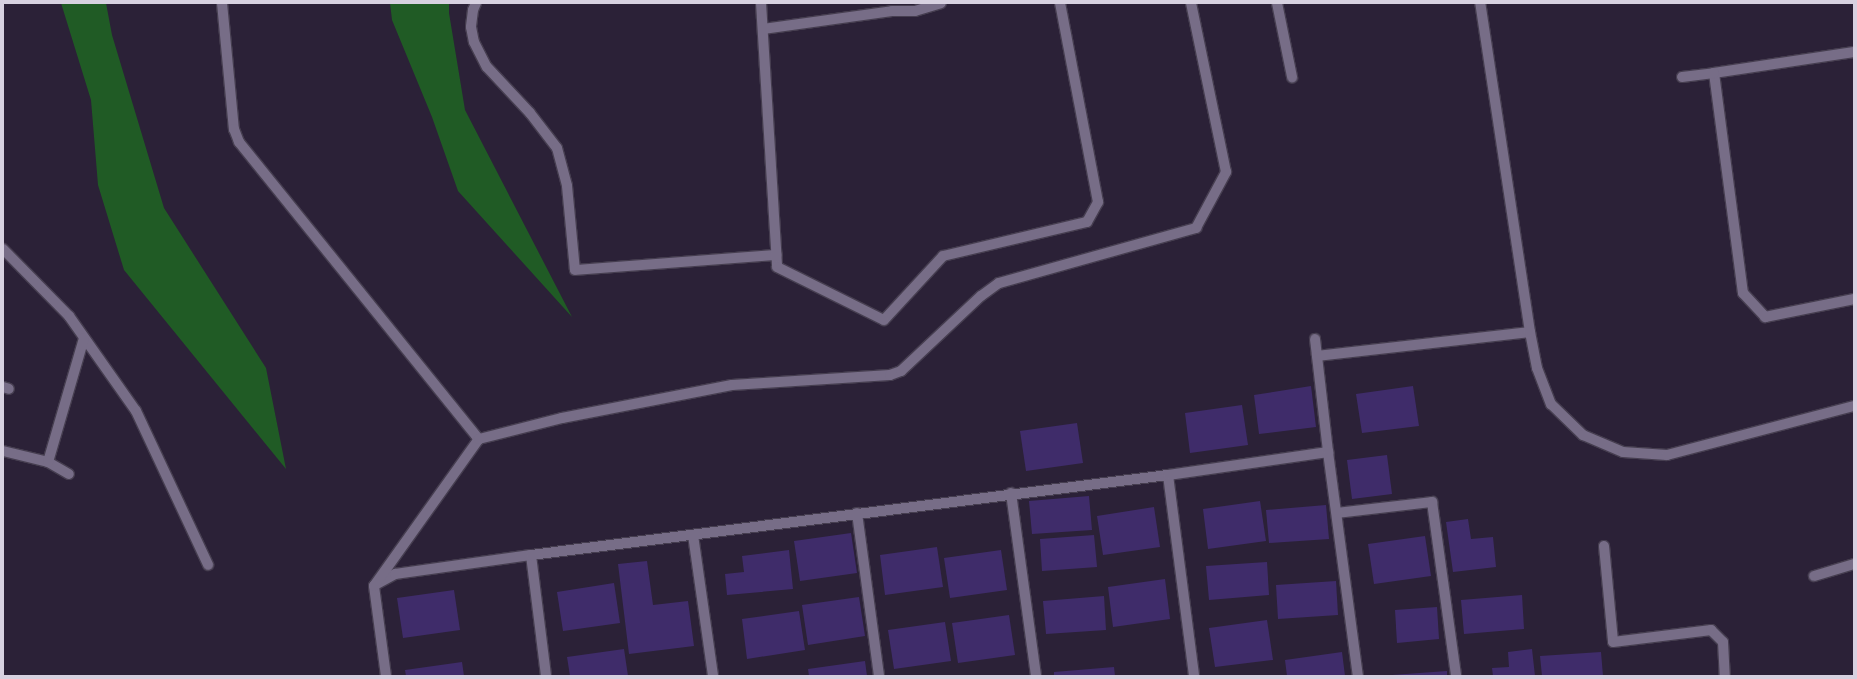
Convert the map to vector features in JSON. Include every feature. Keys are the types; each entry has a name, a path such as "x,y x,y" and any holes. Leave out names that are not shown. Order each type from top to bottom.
{"street":[{"path":"222,3 234,129 239,142 479,439"},
{"path":"476,3 473,10 472,26 474,42 487,66 530,113 557,148 568,186 575,270 776,255"},
{"path":"762,3 777,267 884,320 943,256 1087,222 1098,202 1060,3"},
{"path":"763,29 892,11 915,11 940,3"},
{"path":"386,676 374,586 479,439 562,418 732,385 890,376 901,371 982,296 1000,283 1196,228 1226,172 1191,3"},
{"path":"1277,3 1292,77"},
{"path":"1480,3 1530,332 1537,368 1551,404 1583,435 1623,452 1667,455 1854,406"},
{"path":"1682,78 1854,52"},
{"path":"1714,73 1743,294 1765,317 1854,299"},
{"path":"3,249 69,316 136,412 208,565"},
{"path":"1317,356 1530,332"},
{"path":"48,462 84,338"},
{"path":"1316,339 1328,452 1358,676"},
{"path":"3,451 48,462 69,474"},
{"path":"374,586 395,574 1011,493 1168,475 1328,452"},
{"path":"1168,475 1194,676"},
{"path":"1011,493 1036,676"},
{"path":"1337,513 1432,502 1456,676"},
{"path":"857,514 879,676"},
{"path":"693,535 713,676"},
{"path":"1604,546 1613,642 1711,630 1723,642 1725,676"},
{"path":"531,555 546,676"},
{"path":"1814,576 1854,564"}],"green space":[{"path":"61,3 106,3 112,35 164,208 266,368 286,469 124,270 98,185 91,100"},
{"path":"390,3 449,3 449,13 465,110 572,317 458,191 432,117 392,20"}],"building":[{"path":"1311,386 1316,427 1259,434 1254,395"},
{"path":"1413,386 1419,426 1362,433 1356,394"},
{"path":"1242,405 1248,445 1190,453 1185,413"},
{"path":"1077,423 1083,463 1026,471 1020,431"},
{"path":"1387,455 1392,494 1352,499 1347,460"},
{"path":"1089,496 1092,530 1032,534 1029,501"},
{"path":"1260,501 1266,541 1208,549 1203,509"},
{"path":"1326,505 1329,539 1269,543 1266,510"},
{"path":"1154,507 1160,547 1103,555 1097,516"},
{"path":"1468,519 1471,539 1493,537 1496,567 1453,572 1446,522"},
{"path":"851,533 857,573 800,581 794,541"},
{"path":"1094,535 1097,567 1042,571 1040,539"},
{"path":"1425,536 1431,576 1374,584 1368,544"},
{"path":"937,547 943,587 885,595 880,555"},
{"path":"789,550 793,589 727,595 725,574 744,572 742,556"},
{"path":"1001,550 1007,590 950,598 944,558"},
{"path":"647,561 653,605 688,601 694,646 629,654 618,564"},
{"path":"1267,562 1269,595 1209,600 1206,566"},
{"path":"1165,579 1170,619 1113,627 1108,587"},
{"path":"1336,581 1338,615 1278,619 1276,585"},
{"path":"614,583 620,623 563,631 557,592"},
{"path":"454,590 460,630 403,638 397,598"},
{"path":"1522,595 1524,629 1464,634 1461,600"},
{"path":"1104,596 1106,630 1046,634 1043,601"},
{"path":"859,597 865,636 808,645 802,605"},
{"path":"1437,607 1439,639 1397,643 1395,610"},
{"path":"799,611 805,650 747,659 742,619"},
{"path":"1009,615 1015,655 958,663 952,623"},
{"path":"1267,620 1273,660 1215,667 1209,628"},
{"path":"945,622 951,661 894,669 888,630"},
{"path":"624,649 628,676 570,676 567,657"},
{"path":"1532,649 1535,676 1493,676 1492,668 1509,667 1508,652"},
{"path":"1342,652 1345,676 1287,676 1285,660"},
{"path":"1601,652 1603,676 1542,676 1540,656"},
{"path":"865,661 867,676 809,676 808,669"},
{"path":"462,662 464,676 406,676 405,670"},
{"path":"1114,667 1115,676 1054,676 1054,672"},
{"path":"1447,671 1447,676 1392,676 1392,675"}]}
